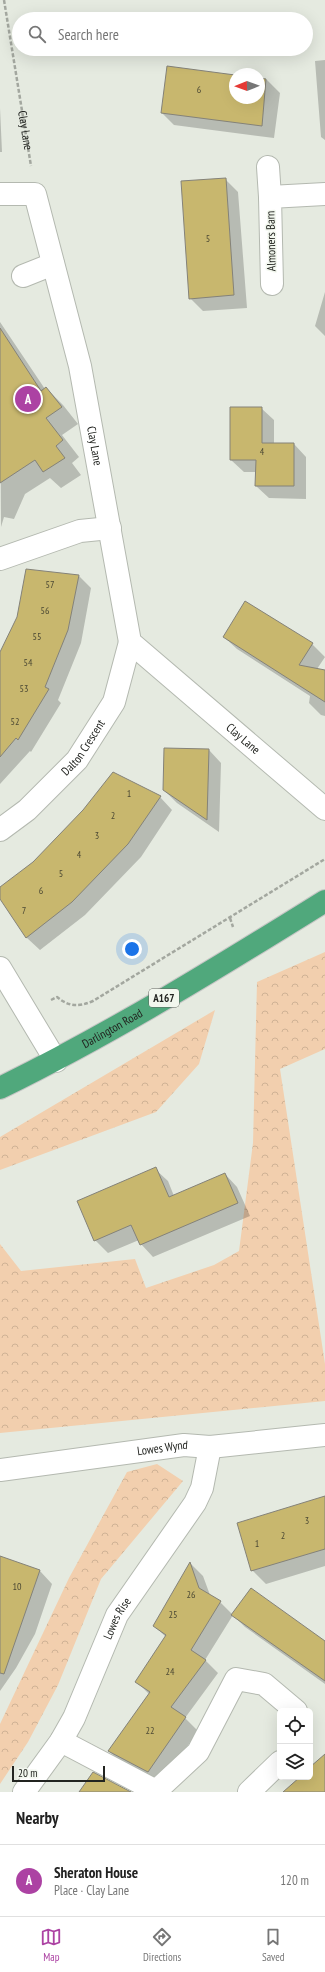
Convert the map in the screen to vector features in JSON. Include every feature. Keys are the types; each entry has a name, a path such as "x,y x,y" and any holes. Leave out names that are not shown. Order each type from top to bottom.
{"highway":[{"name":"Darlington Road","path":"0,1088 56,1061 224,963 325,901"}],"street":[{"name":"Almoners Barn","path":"268,167 272,284"},
{"path":"0,194 35,194"},
{"name":"Clay Lane","path":"35,194 80,366 130,642 325,809"},
{"name":"Almoners Barn","path":"270,197 325,194"},
{"path":"23,276 53,264"},
{"path":"0,559 80,531 110,528"},
{"name":"Dalton Crescent","path":"0,830 27,810 77,760 114,702 130,642"},
{"path":"0,968 56,1061"},
{"name":"Lowes Wynd","path":"0,1470 184,1445 210,1447 325,1435"},
{"name":"Lowes Rise","path":"24,1792 61,1741 74,1718 117,1615 195,1503 202,1488 210,1447"},
{"path":"61,1741 156,1792 198,1752 236,1679 264,1684 292,1708"},
{"path":"249,1792 277,1765"}],"path":[{"name":"Clay Lane","path":"4,0 12,50"},
{"name":"Clay Lane","path":"13,56 35,194"},
{"path":"27,1014 56,997 64,1003 75,1006 94,1001 325,859"}],"green space":[{"path":"325,952 325,1049 280,1069 325,1364 325,1401 0,1433 0,1244 21,1271 135,1259 146,1288 214,1265 239,1251 253,1143 257,982"},
{"path":"215,1010 199,1064 156,1112 0,1170 0,1137"},
{"path":"157,1464 183,1481 101,1579 58,1685 28,1742 0,1784 0,1724 69,1578 127,1472"}],"building":[{"path":"167,66 229,74 229,104 264,104 262,126 161,113"},
{"path":"226,178 234,295 189,299 181,181"},
{"path":"0,328 41,391 46,387 62,407 46,418 63,440 56,446 65,458 43,472 35,460 0,483"},
{"path":"230,407 262,407 262,443 294,443 294,486 255,486 256,460 230,460"},
{"path":"26,569 79,575 68,630 45,687 49,689 18,740 16,738 0,757 0,652 17,617"},
{"path":"245,601 313,643 299,665 325,670 325,702 223,637"},
{"path":"164,748 209,749 207,820 163,790"},
{"path":"113,772 161,796 128,844 72,902 26,938 0,899 0,887 33,862 83,810"},
{"path":"156,1167 169,1197 225,1173 238,1203 140,1245 131,1225 94,1241 77,1201"},
{"path":"325,1496 325,1549 251,1571 237,1523"},
{"path":"0,1556 40,1570 4,1674 0,1673"},
{"path":"190,1562 199,1588 221,1601 191,1650 206,1660 171,1707 186,1717 148,1772 108,1751 150,1692 135,1682 166,1635 153,1626"},
{"path":"251,1588 325,1641 325,1681 231,1615"},
{"path":"325,1754 325,1792 283,1792 297,1780 313,1780 313,1764"},
{"path":"93,1772 131,1792 79,1792"}],"place":[{"name":"Sheraton House","path":"28,399"}]}
